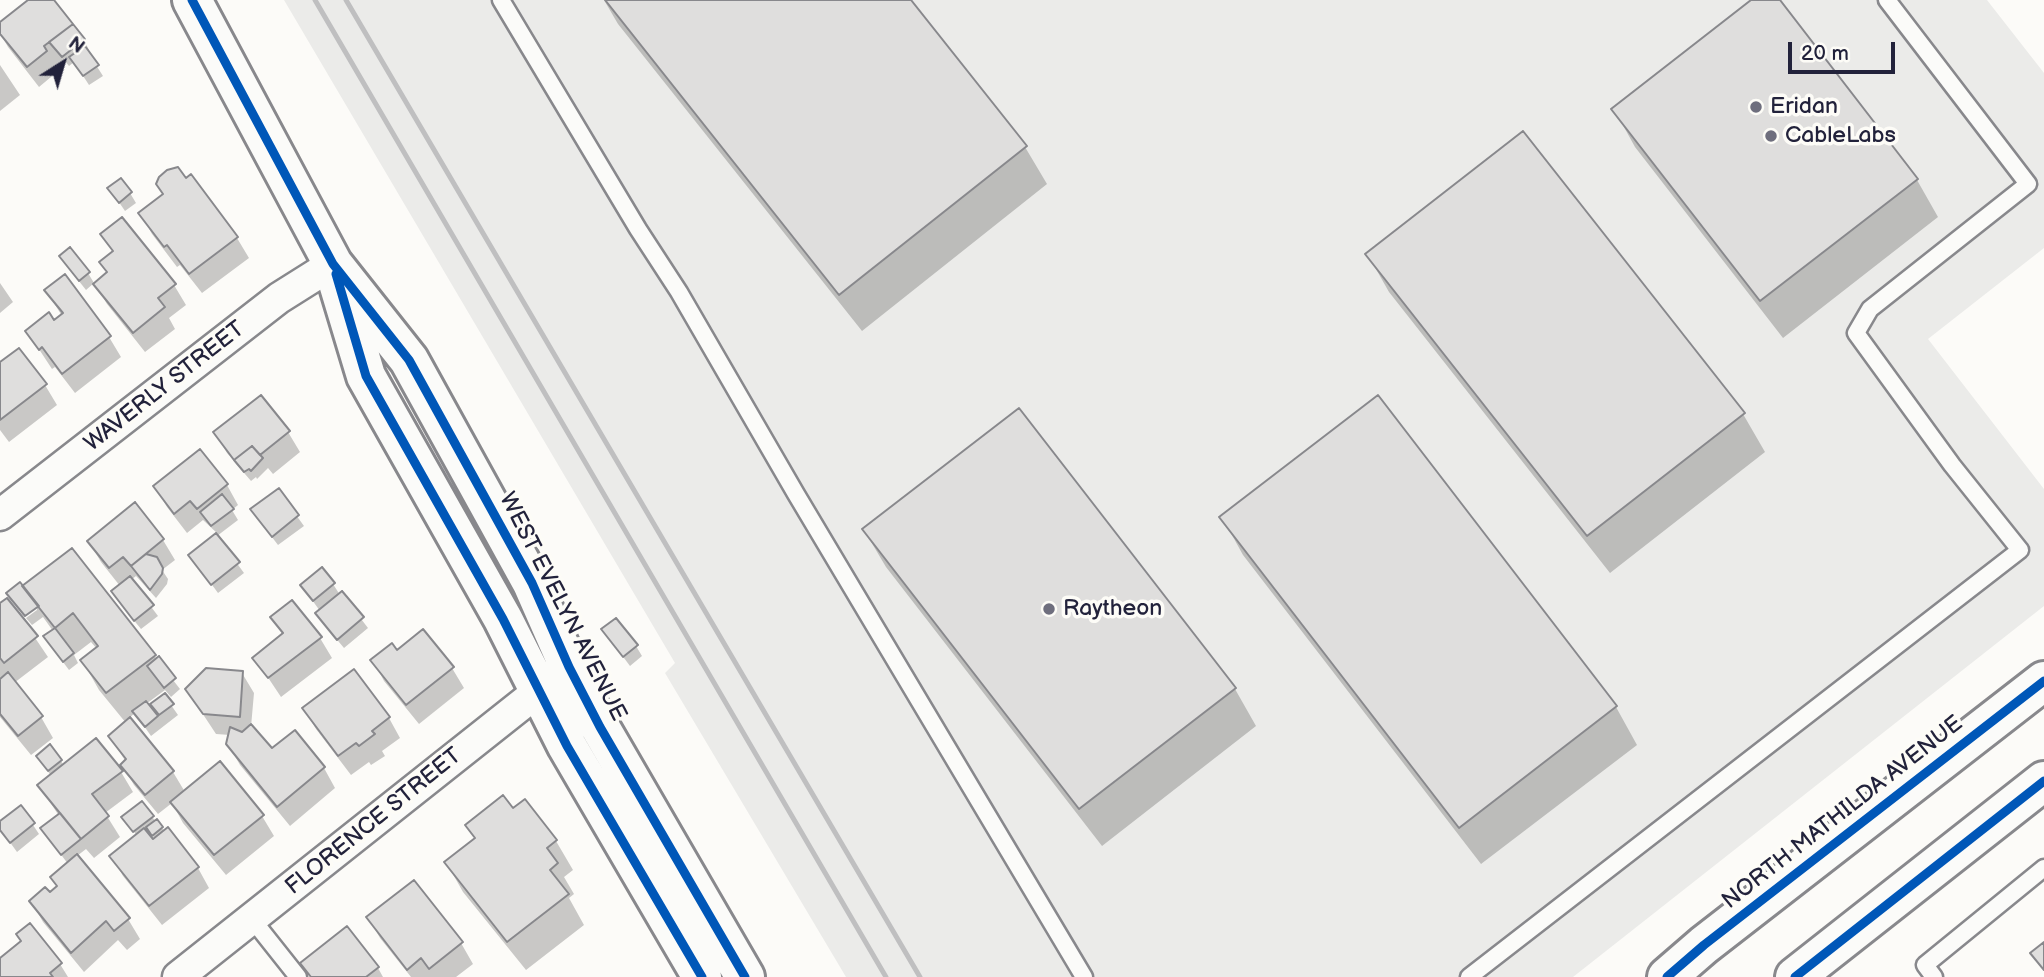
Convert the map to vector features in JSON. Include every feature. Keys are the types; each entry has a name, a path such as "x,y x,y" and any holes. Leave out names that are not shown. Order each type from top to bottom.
{"main road":[{"name":"WEST EVELYN AVENUE","path":"192,0 333,264 409,359 532,583 569,667 600,727 745,977"},
{"name":"WEST EVELYN AVENUE","path":"333,264 366,376 503,619 567,746 702,977"},
{"name":"NORTH MATHILDA AVENUE","path":"1667,977 1704,945 2044,681"},
{"path":"1795,977 2044,781"}],"street":[{"name":"WAVERLY STREET","path":"0,515 279,298 333,264"},
{"name":"FLORENCE STREET","path":"178,977 569,667"}],"lane":[{"path":"501,0 638,229 679,292 1084,977"},
{"path":"1469,977 2020,550 1945,455 1856,333 1870,309 2028,184 1887,0"},
{"path":"1934,977 1926,965 2044,868"},
{"path":"252,919 298,977"}],"shaded area":[{"path":"284,0 1987,0 2044,73 2044,248 1928,339 2044,489 2044,606 1573,977 846,977 665,673 675,663"}],"building":[{"path":"28,0 54,0 73,24 44,46 47,51 27,67 0,34 0,22"},
{"path":"605,0 911,0 1027,146 839,295"},
{"path":"1751,0 1780,0 1918,179 1760,301 1611,109"},
{"path":"73,24 85,39 62,57 49,42"},
{"path":"85,46 99,65 83,76 69,57"},
{"path":"1523,131 1745,413 1587,536 1365,254"},
{"path":"178,167 186,178 191,174 238,237 189,274 138,213 163,194 156,184 159,177 167,170"},
{"path":"121,178 132,192 119,203 107,188"},
{"path":"122,217 176,284 158,298 165,307 133,333 93,284 107,272 99,262 113,251 100,234"},
{"path":"70,247 90,272 79,281 59,256"},
{"path":"65,274 111,336 62,374 42,347 39,350 25,331 49,312 54,320 63,313 44,290"},
{"path":"19,348 47,384 0,420 0,362"},
{"path":"261,395 290,431 260,455 252,446 234,460 213,432"},
{"path":"1378,395 1617,706 1459,828 1219,517"},
{"name":"Raytheon","path":"1019,408 1236,688 1079,809 862,529"},
{"path":"252,446 263,458 251,471 249,469 244,472 234,460"},
{"path":"200,449 228,484 197,509 190,501 174,514 153,486"},
{"path":"279,488 299,515 272,537 250,509"},
{"path":"222,494 234,509 211,526 200,512"},
{"path":"135,502 164,539 131,566 123,557 109,568 87,541"},
{"path":"216,533 240,562 211,585 188,555"},
{"path":"72,548 156,655 106,693 80,660 98,646 73,613 55,628 22,586"},
{"path":"146,554 157,557 163,568 162,574 150,590 131,566"},
{"path":"322,567 335,583 313,601 300,585"},
{"path":"130,576 154,605 134,621 111,591"},
{"path":"20,582 39,606 25,616 6,593"},
{"path":"342,591 364,617 337,640 315,613"},
{"path":"7,598 38,636 4,663 0,658 0,603"},
{"path":"292,600 322,637 268,678 252,658 283,633 270,617"},
{"path":"616,618 638,645 623,657 601,629"},
{"path":"55,628 74,653 63,662 43,636"},
{"path":"423,629 454,667 406,705 370,660 392,643 397,650"},
{"path":"159,656 176,678 164,688 147,666"},
{"path":"206,668 243,671 240,717 203,714 185,689"},
{"path":"354,669 390,717 372,731 375,734 359,746 356,743 338,756 302,708"},
{"path":"8,672 43,716 18,736 0,714 0,679"},
{"path":"165,693 174,704 159,715 150,704"},
{"path":"146,701 158,716 145,727 132,711"},
{"path":"130,717 174,771 145,795 120,765 126,759 108,736"},
{"path":"251,724 272,748 295,730 325,767 277,807 226,744 230,727 242,732"},
{"path":"96,738 123,771 92,794 109,816 81,839 37,785"},
{"path":"50,744 62,760 48,771 36,756"},
{"path":"220,761 264,815 214,855 170,802"},
{"path":"503,795 513,808 525,799 557,840 547,848 558,863 550,870 569,894 507,942 444,862 475,838 465,825"},
{"path":"142,801 154,816 133,832 121,817"},
{"path":"21,805 35,823 10,843 0,830 0,821"},
{"path":"60,813 81,839 61,855 40,828"},
{"path":"157,819 163,827 152,836 146,827"},
{"path":"168,827 199,867 149,906 109,856 144,828 153,839"},
{"path":"77,854 130,918 114,931 106,921 71,953 29,901 45,887 50,892 57,886 50,877"},
{"path":"414,880 463,942 429,969 421,958 407,970 366,917"},
{"path":"30,923 62,963 50,973 53,977 0,977 0,958 21,941 16,934"},
{"path":"347,926 379,967 366,977 311,977 300,963"},
{"path":"2044,942 2044,970 2030,953"}],"railway":[{"path":"315,0 886,977"},
{"path":"346,0 920,977"}],"cycle path":[{"path":"192,0 333,264 409,360 532,583 569,667 600,727 745,977"},
{"path":"336,274 366,376 503,619 567,746 702,977"},
{"path":"1667,977 1704,945 2044,681"},
{"path":"1795,977 2044,781"}],"place":[{"name":"Eridan","path":"1756,107"},
{"name":"CableLabs","path":"1771,136"},
{"name":"Raytheon","path":"1049,609"}]}
